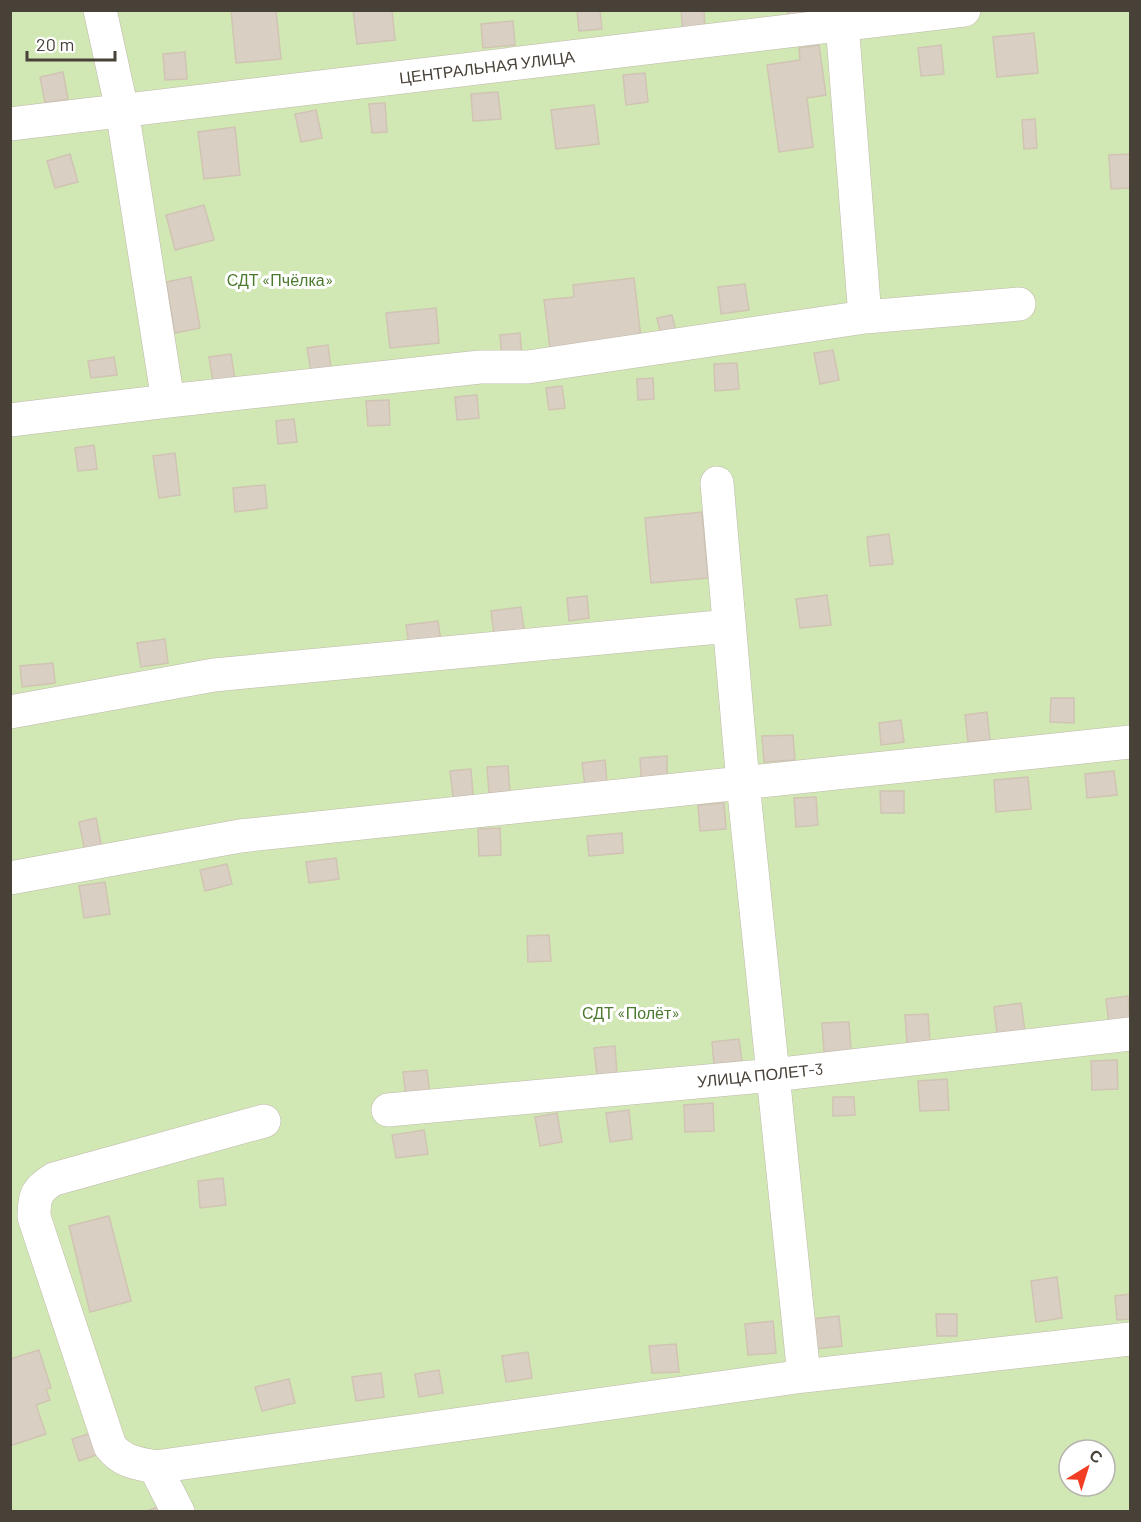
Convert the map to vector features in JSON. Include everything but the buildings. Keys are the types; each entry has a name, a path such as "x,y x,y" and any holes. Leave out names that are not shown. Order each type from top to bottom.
{"street":[{"path":"100,10 122,110 168,401"},
{"name":"ЦЕНТРАЛЬНАЯ УЛИЦА","path":"10,124 841,18 964,10"},
{"path":"841,18 865,317"},
{"path":"10,420 480,367 528,367 865,317 1019,304"},
{"path":"717,483 743,783 804,1376"},
{"path":"10,712 214,675 729,626"},
{"path":"10,878 240,836 1131,742"},
{"name":"УЛИЦА ПОЛЕТ-3","path":"388,1110 773,1075 1131,1034"},
{"path":"264,1121 54,1179 44,1185 34,1198 34,1217 110,1446 116,1455 126,1461 155,1467 804,1376 1131,1339"},
{"path":"155,1467 178,1512"}],"green space":[{"name":"СДТ «Полёт»","path":"10,11 1130,11 1130,1511 11,1511"}],"park label":[{"name":"СДТ «Пчёлка»","path":"280,280"}]}
